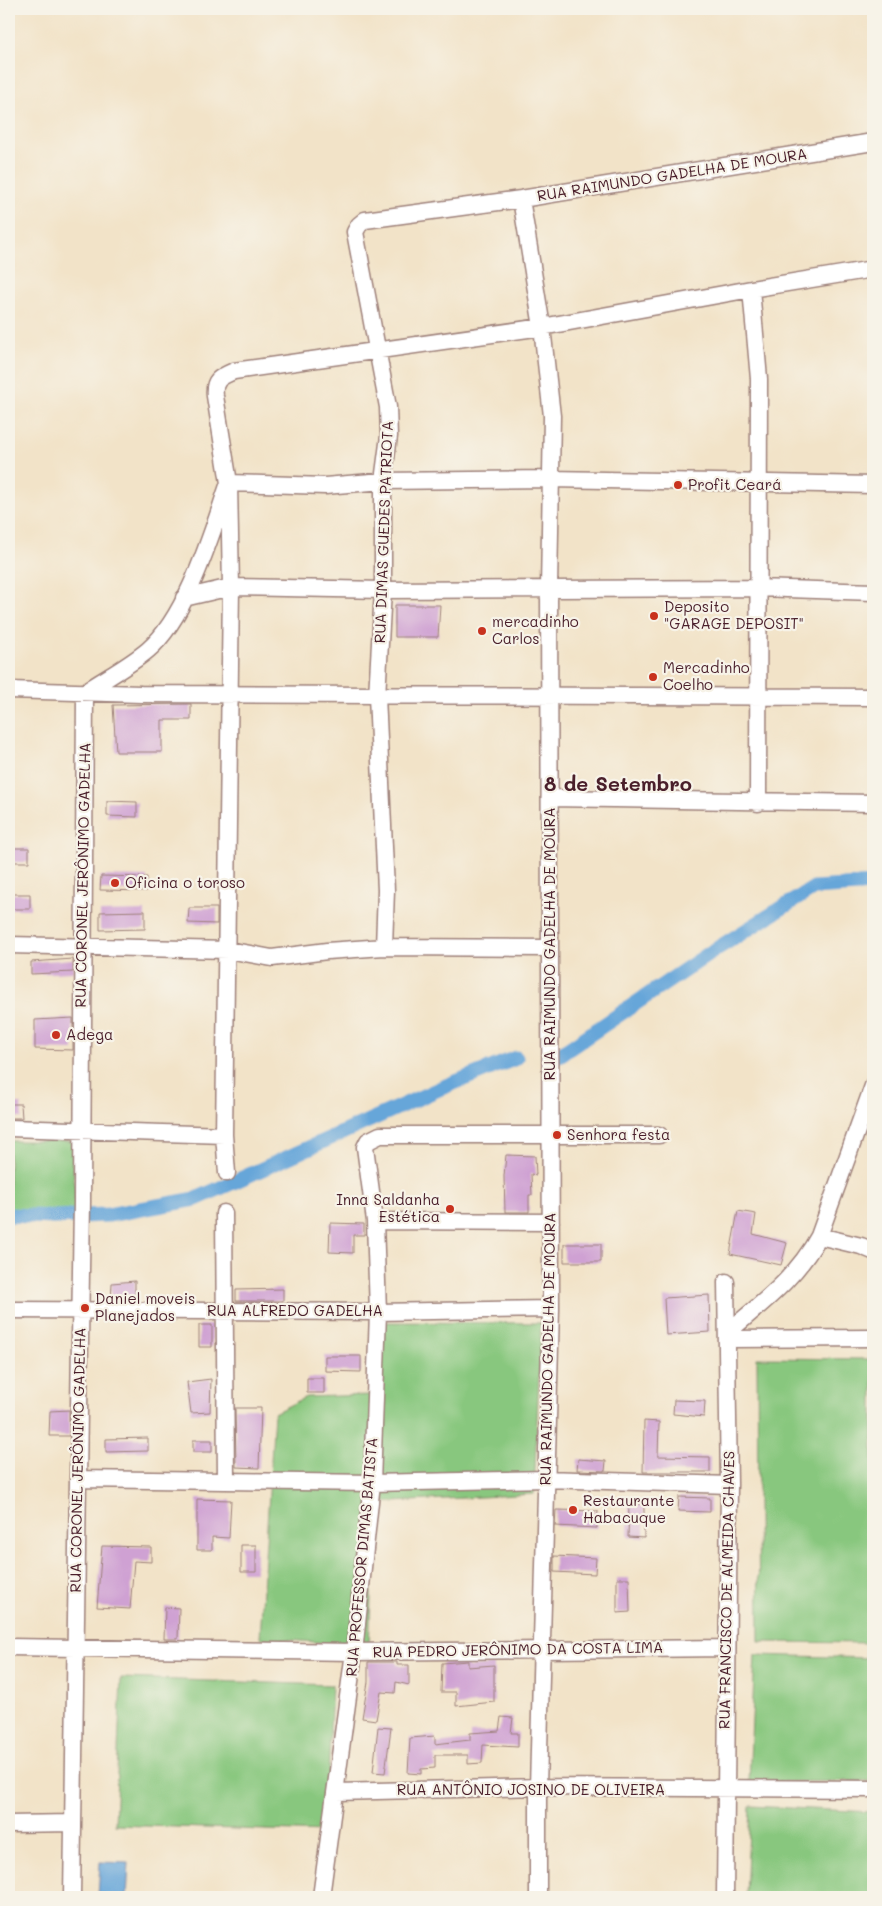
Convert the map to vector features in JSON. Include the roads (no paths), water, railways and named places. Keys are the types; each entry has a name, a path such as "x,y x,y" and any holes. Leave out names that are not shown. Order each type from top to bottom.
{"street":[{"name":"RUA RAIMUNDO GADELHA DE MOURA","path":"538,1897 538,1787 543,1649 551,1222 549,1134 549,589 552,416 542,327 521,199 873,142"},
{"name":"RUA DIMAS GUEDES PATRIOTA","path":"384,947 386,890 377,696 383,590 383,481 390,436 389,417 355,238 359,225 366,220 521,199"},
{"path":"228,1173 224,1135 228,950 231,587 229,483 214,388 220,377 234,371 376,349 542,327 873,269"},
{"path":"751,289 759,379 758,803"},
{"path":"229,483 325,486 383,481 550,479 873,485"},
{"path":"85,692 149,649 167,628 197,572 229,483"},
{"path":"184,598 231,587 383,590 759,588 873,592"},
{"path":"9,690 377,696 873,697"},
{"name":"RUA CORONEL JERÔNIMO GADELHA","path":"72,1897 82,1201 85,692"},
{"path":"550,798 873,804"},
{"path":"9,945 83,945 228,950 272,958 327,951 384,947 549,948"},
{"path":"728,1336 796,1272 808,1257 819,1236 873,1086"},
{"path":"9,1128 224,1135"},
{"path":"549,1134 659,1135"},
{"name":"RUA PROFESSOR DIMAS BATISTA","path":"321,1897 337,1792 372,1483 378,1312 375,1221 365,1147 373,1136 380,1135 549,1134"},
{"path":"224,1213 226,1481"},
{"path":"375,1221 551,1222"},
{"path":"819,1236 861,1246 873,1251"},
{"name":"RUA FRANCISCO DE ALMEIDA CHAVES","path":"725,1897 729,1485 726,1282"},
{"name":"RUA ALFREDO GADELHA","path":"9,1310 378,1312 550,1308"},
{"path":"728,1336 873,1338"},
{"path":"78,1479 372,1483 546,1479 729,1485"},
{"name":"RUA PEDRO JERÔNIMO DA COSTA LIMA","path":"9,1647 354,1652 726,1648"},
{"name":"RUA ANTÔNIO JOSINO DE OLIVEIRA","path":"337,1792 538,1787 725,1790 873,1789"},
{"path":"9,1824 73,1823"}],"water":[{"path":"100,1862 129,1863 127,1897 98,1897"}],"waterway":[{"path":"558,1056 713,951 814,888 873,884"},
{"path":"9,1215 53,1217 108,1215 196,1199 441,1088 516,1058"}],"place":[{"name":"Profit Ceará","path":"678,485"},
{"name":"Deposito \"GARAGE DEPOSIT\"","path":"654,616"},
{"name":"mercadinho Carlos","path":"482,631"},
{"name":"Mercadinho Coelho","path":"653,677"},
{"name":"Oficina o toroso","path":"115,883"},
{"name":"Adega","path":"56,1035"},
{"name":"Senhora festa","path":"557,1135"},
{"name":"Inna Saldanha Estética","path":"450,1209"},
{"name":"Daniel moveis Planejados","path":"85,1308"},
{"name":"Restaurante Habacuque","path":"573,1510"}],"district":[{"name":"8 de Setembro","path":"618,784"}]}
